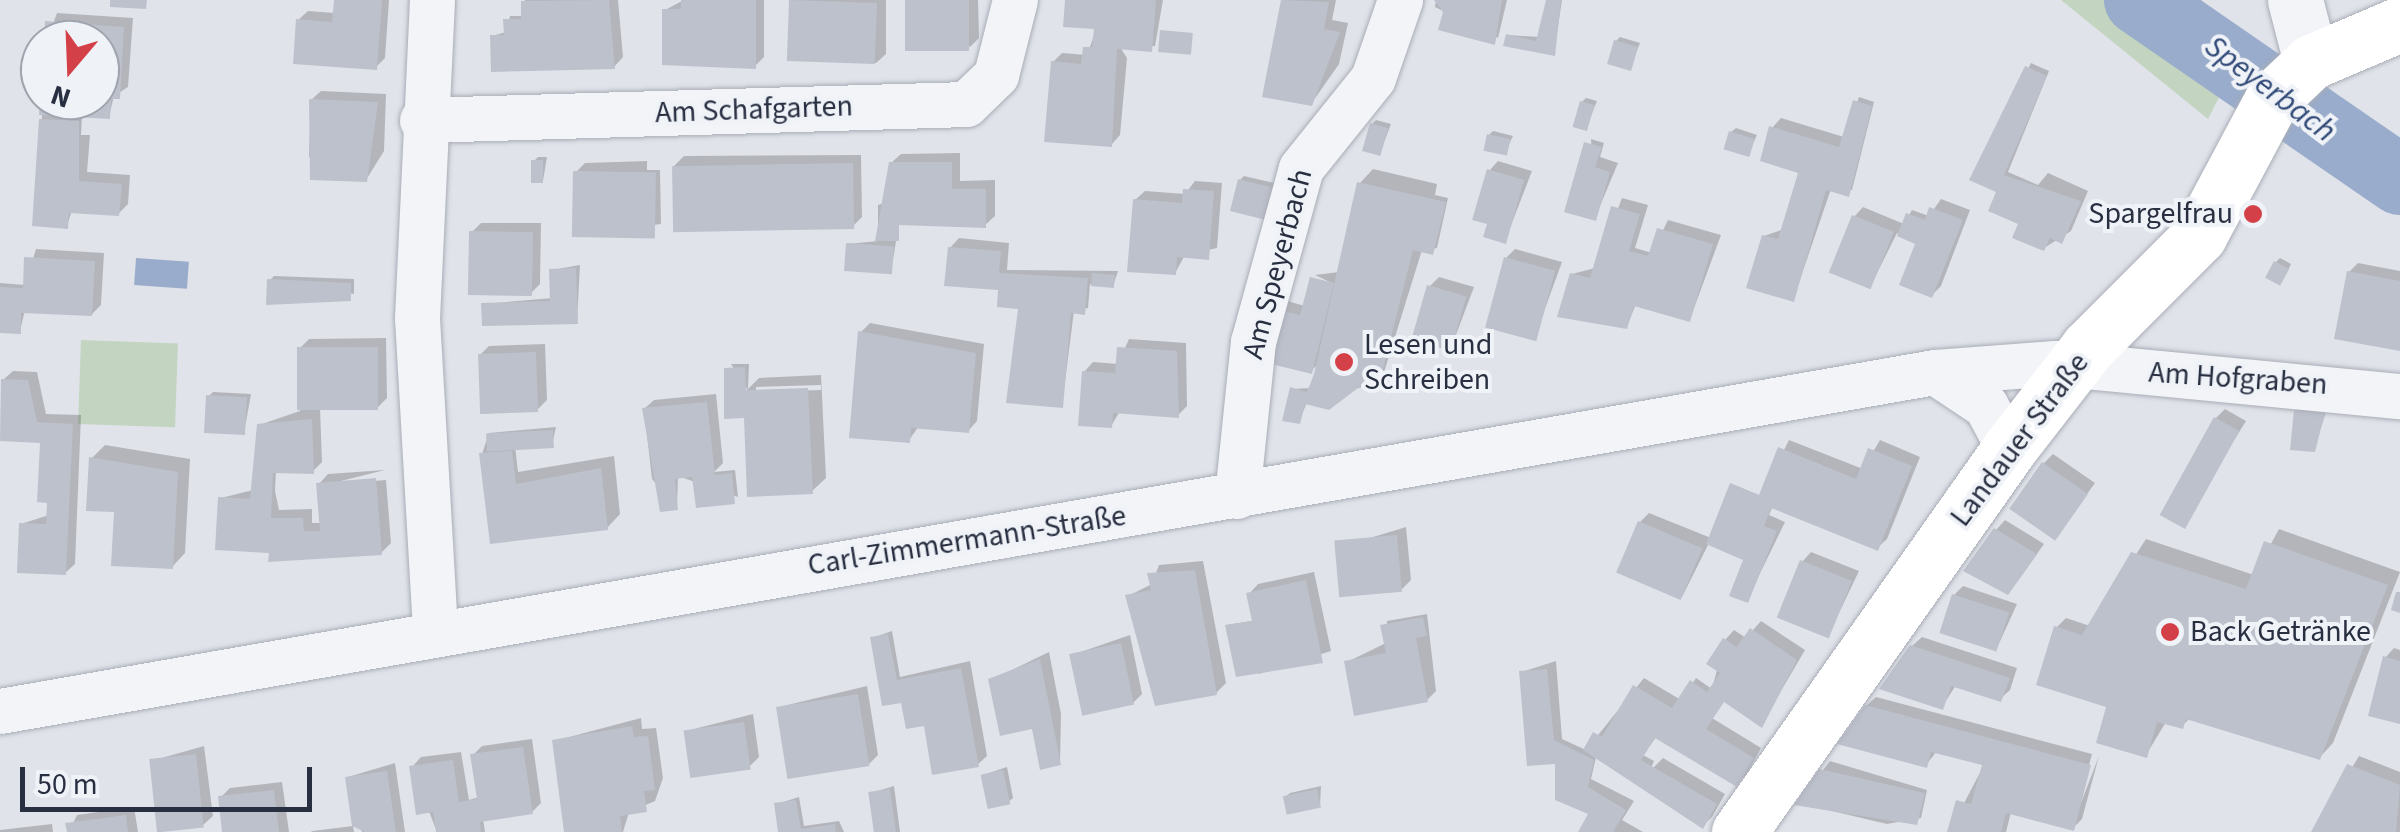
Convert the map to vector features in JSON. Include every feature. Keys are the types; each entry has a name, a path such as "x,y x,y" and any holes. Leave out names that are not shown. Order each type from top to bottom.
{"main road":[{"path":"2302,70 2400,24"},
{"name":"Landauer Straße","path":"1739,832 2009,449 2076,364 2199,236 2249,129 2302,70"}],"street":[{"path":"432,0 422,120 418,414 435,628"},
{"name":"Am Schafgarten","path":"422,120 966,104 996,75 1014,0"},
{"name":"Am Speyerbach","path":"1237,496 1253,342 1301,168 1373,78 1400,0"},
{"path":"2294,0 2302,70"},
{"name":"Carl-Zimmermann-Straße","path":"0,711 435,628 1237,496 1935,372 2076,364"},
{"name":"Am Hofgraben","path":"2076,364 2400,396"},
{"path":"1935,372 1986,406 2009,449"}],"green space":[{"path":"2061,0 2201,0 2245,46 2208,119"},
{"path":"81,340 178,343 175,427 78,424"}],"water":[{"path":"136,258 189,262 187,289 134,285"}],"building":[{"path":"110,0 147,0 146,9 110,7"},
{"path":"334,0 382,0 377,70 293,64 296,19 332,22"},
{"path":"609,0 615,69 491,72 490,35 504,35 503,19 521,19 521,1"},
{"path":"681,0 756,0 756,69 662,65 662,9 681,9"},
{"path":"789,0 877,3 875,64 787,61"},
{"path":"905,0 969,0 969,51 905,51"},
{"path":"1065,0 1156,0 1152,52 1117,49 1112,147 1044,142 1051,61 1081,64 1083,47 1092,47 1094,29 1063,27"},
{"path":"1281,0 1329,2 1324,29 1340,32 1312,106 1262,97"},
{"path":"1434,0 1502,0 1495,45 1438,30 1443,12"},
{"path":"1546,0 1561,0 1555,56 1503,46 1506,34 1536,41"},
{"path":"120,27 124,27 120,99"},
{"path":"1160,30 1193,33 1191,55 1158,52"},
{"path":"1614,40 1638,47 1631,71 1607,64"},
{"path":"2025,66 2047,76 2004,175 2081,201 2062,244 2050,238 2044,251 2012,238 2018,224 1988,211 1996,192 1969,180"},
{"path":"309,99 378,102 367,182 310,180"},
{"path":"1853,100 1872,106 1849,197 1826,190 1794,302 1746,288 1762,235 1778,239 1798,173 1760,161 1769,126 1839,147"},
{"path":"1580,101 1594,105 1587,131 1573,127"},
{"path":"39,120 79,121 79,181 122,184 119,216 69,213 68,229 32,226"},
{"path":"1370,123 1388,128 1380,156 1362,151"},
{"path":"1729,131 1755,139 1749,157 1723,149"},
{"path":"1487,134 1510,139 1507,156 1483,151"},
{"path":"1584,142 1602,147 1595,167 1610,172 1596,221 1564,212"},
{"path":"531,160 543,160 543,183 531,183"},
{"path":"889,162 952,162 952,189 986,189 986,228 899,225 899,241 875,241"},
{"path":"853,163 854,229 673,232 672,166"},
{"path":"1487,169 1524,180 1506,244 1483,237 1487,224 1472,220"},
{"path":"573,171 656,172 655,238 572,237"},
{"path":"1238,179 1275,188 1267,220 1230,211"},
{"path":"1357,182 1446,202 1433,255 1413,250 1378,389 1362,385 1329,410 1305,404 1300,424 1282,421 1290,387 1307,392 1314,374"},
{"path":"1183,189 1214,191 1209,260 1177,257 1176,275 1127,272 1133,199 1182,203"},
{"path":"1611,206 1640,214 1629,251 1648,256 1657,228 1713,244 1690,322 1634,306 1627,329 1557,317 1570,273 1590,278"},
{"path":"1929,207 1963,220 1932,298 1899,285 1915,244 1897,236 1906,213 1925,220"},
{"path":"1852,215 1894,232 1870,289 1829,272"},
{"path":"469,231 533,232 532,296 468,295"},
{"path":"846,243 894,246 892,274 844,271"},
{"path":"948,247 1001,251 999,273 1088,278 1085,315 1071,313 1063,408 1006,403 1018,309 997,307 998,290 944,286"},
{"path":"24,257 95,261 92,316 21,313 21,334 0,333 0,287 23,288"},
{"path":"1504,257 1555,271 1536,341 1485,328"},
{"path":"2274,261 2289,269 2280,286 2265,278"},
{"path":"576,268 578,324 482,326 481,303 550,301 549,269"},
{"path":"2347,271 2400,281 2400,351 2334,339"},
{"path":"1092,273 1115,275 1114,288 1091,286"},
{"path":"1310,277 1334,283 1312,374 1263,362 1275,309 1300,315"},
{"path":"267,279 351,283 351,301 266,305"},
{"path":"1427,285 1466,296 1451,351 1411,340"},
{"path":"858,331 976,353 969,433 911,428 910,443 849,438"},
{"path":"297,347 378,347 378,410 297,410"},
{"path":"1117,347 1177,351 1179,418 1113,413 1112,428 1078,426 1082,371 1115,373"},
{"path":"536,352 538,412 480,414 478,354"},
{"path":"745,367 746,390 808,388 813,494 747,497 744,418 724,419 724,368"},
{"path":"1,379 28,380 37,422 73,424 66,575 17,573 19,523 46,524 47,503 37,502 40,443 0,441"},
{"path":"206,395 247,397 245,435 204,433"},
{"path":"707,402 715,475 732,473 735,504 696,508 692,477 675,479 678,510 660,512 642,408"},
{"path":"2294,410 2325,412 2315,452 2290,450"},
{"path":"2214,417 2239,431 2185,529 2160,515"},
{"path":"312,419 314,474 273,473 271,518 303,518 304,531 320,531 316,483 376,478 382,555 268,562 269,553 215,550 218,497 250,499 257,424"},
{"path":"553,430 554,448 487,451 486,434"},
{"path":"1778,447 1856,479 1868,448 1912,466 1878,551 1771,508 1764,526 1777,531 1748,603 1729,596 1743,560 1706,544 1730,483 1759,495"},
{"path":"512,451 516,484 601,468 608,530 490,544 479,453"},
{"path":"89,457 178,472 173,569 111,566 114,512 86,511"},
{"path":"2042,462 2088,494 2055,541 2009,509"},
{"path":"1638,521 1702,548 1681,600 1616,573"},
{"path":"1994,528 2037,554 2008,595 1963,571"},
{"path":"1397,535 1402,592 1339,597 1334,540"},
{"path":"2264,541 2388,585 2320,760 2186,719 2183,729 2157,722 2147,758 2096,743 2106,707 2036,685 2054,626 2082,635 2131,552 2246,589"},
{"path":"1800,560 1852,581 1829,638 1777,617"},
{"path":"1195,570 1217,695 1155,706 1125,595 1151,590 1147,573"},
{"path":"1306,580 1323,663 1236,677 1225,625 1252,621 1246,593"},
{"path":"2396,592 2400,592 2400,613 2391,610"},
{"path":"1952,594 2009,613 1996,652 1939,633"},
{"path":"1423,617 1427,636 1416,638 1428,702 1354,716 1344,661 1386,653 1380,625"},
{"path":"1750,628 1797,660 1762,728 1724,702 1706,729 1754,758 1737,787 1655,738 1641,760 1717,804 1703,829 1583,750 1593,732 1602,737 1633,685 1672,708 1690,680 1707,692 1720,673 1706,664 1723,638 1737,647"},
{"path":"888,634 897,680 961,668 979,767 932,775 924,726 906,729 901,703 882,706 870,637"},
{"path":"1121,643 1134,705 1082,716 1069,654"},
{"path":"1910,645 2010,678 2001,702 1951,686 1943,710 1879,689"},
{"path":"2383,656 2400,661 2400,724 2368,716"},
{"path":"1040,659 1061,765 1040,770 1032,729 1000,736 988,679"},
{"path":"1547,669 1554,740 1594,760 1588,787 1626,810 1613,832 1578,832 1588,814 1555,800 1555,764 1527,766 1519,671"},
{"path":"858,694 869,766 787,779 776,707"},
{"path":"1865,705 2091,765 2074,831 2006,813 2001,832 1947,832 1956,800 1971,804 1982,765 1931,752 1927,768 1837,744"},
{"path":"744,722 751,770 690,778 684,730"},
{"path":"632,726 634,737 648,736 655,790 644,791 647,812 620,816 622,832 564,832 552,740"},
{"path":"523,747 533,814 480,822 481,832 436,832 433,812 416,815 409,766 453,760 459,802 477,799 470,754"},
{"path":"196,754 204,828 157,832 149,759"},
{"path":"2347,764 2400,785 2396,832 2311,832"},
{"path":"1819,769 1925,793 1917,825 1794,805"},
{"path":"1003,770 1010,804 988,809 981,775"},
{"path":"387,771 396,832 365,832 352,826 345,777"},
{"path":"890,789 896,832 874,832 868,792"},
{"path":"1317,789 1321,808 1287,815 1283,796"},
{"path":"274,790 279,832 222,832 218,796"},
{"path":"796,800 801,829 835,824 836,832 778,832 774,803"},
{"path":"126,815 128,832 67,832 65,823"}],"waterway":[{"name":"Speyerbach","path":"2139,0 2400,180"}],"place":[{"name":"Spargelfrau","path":"2253,214"},
{"name":"Lesen und Schreiben","path":"1344,362"},
{"name":"Back Getränke","path":"2170,632"}]}
